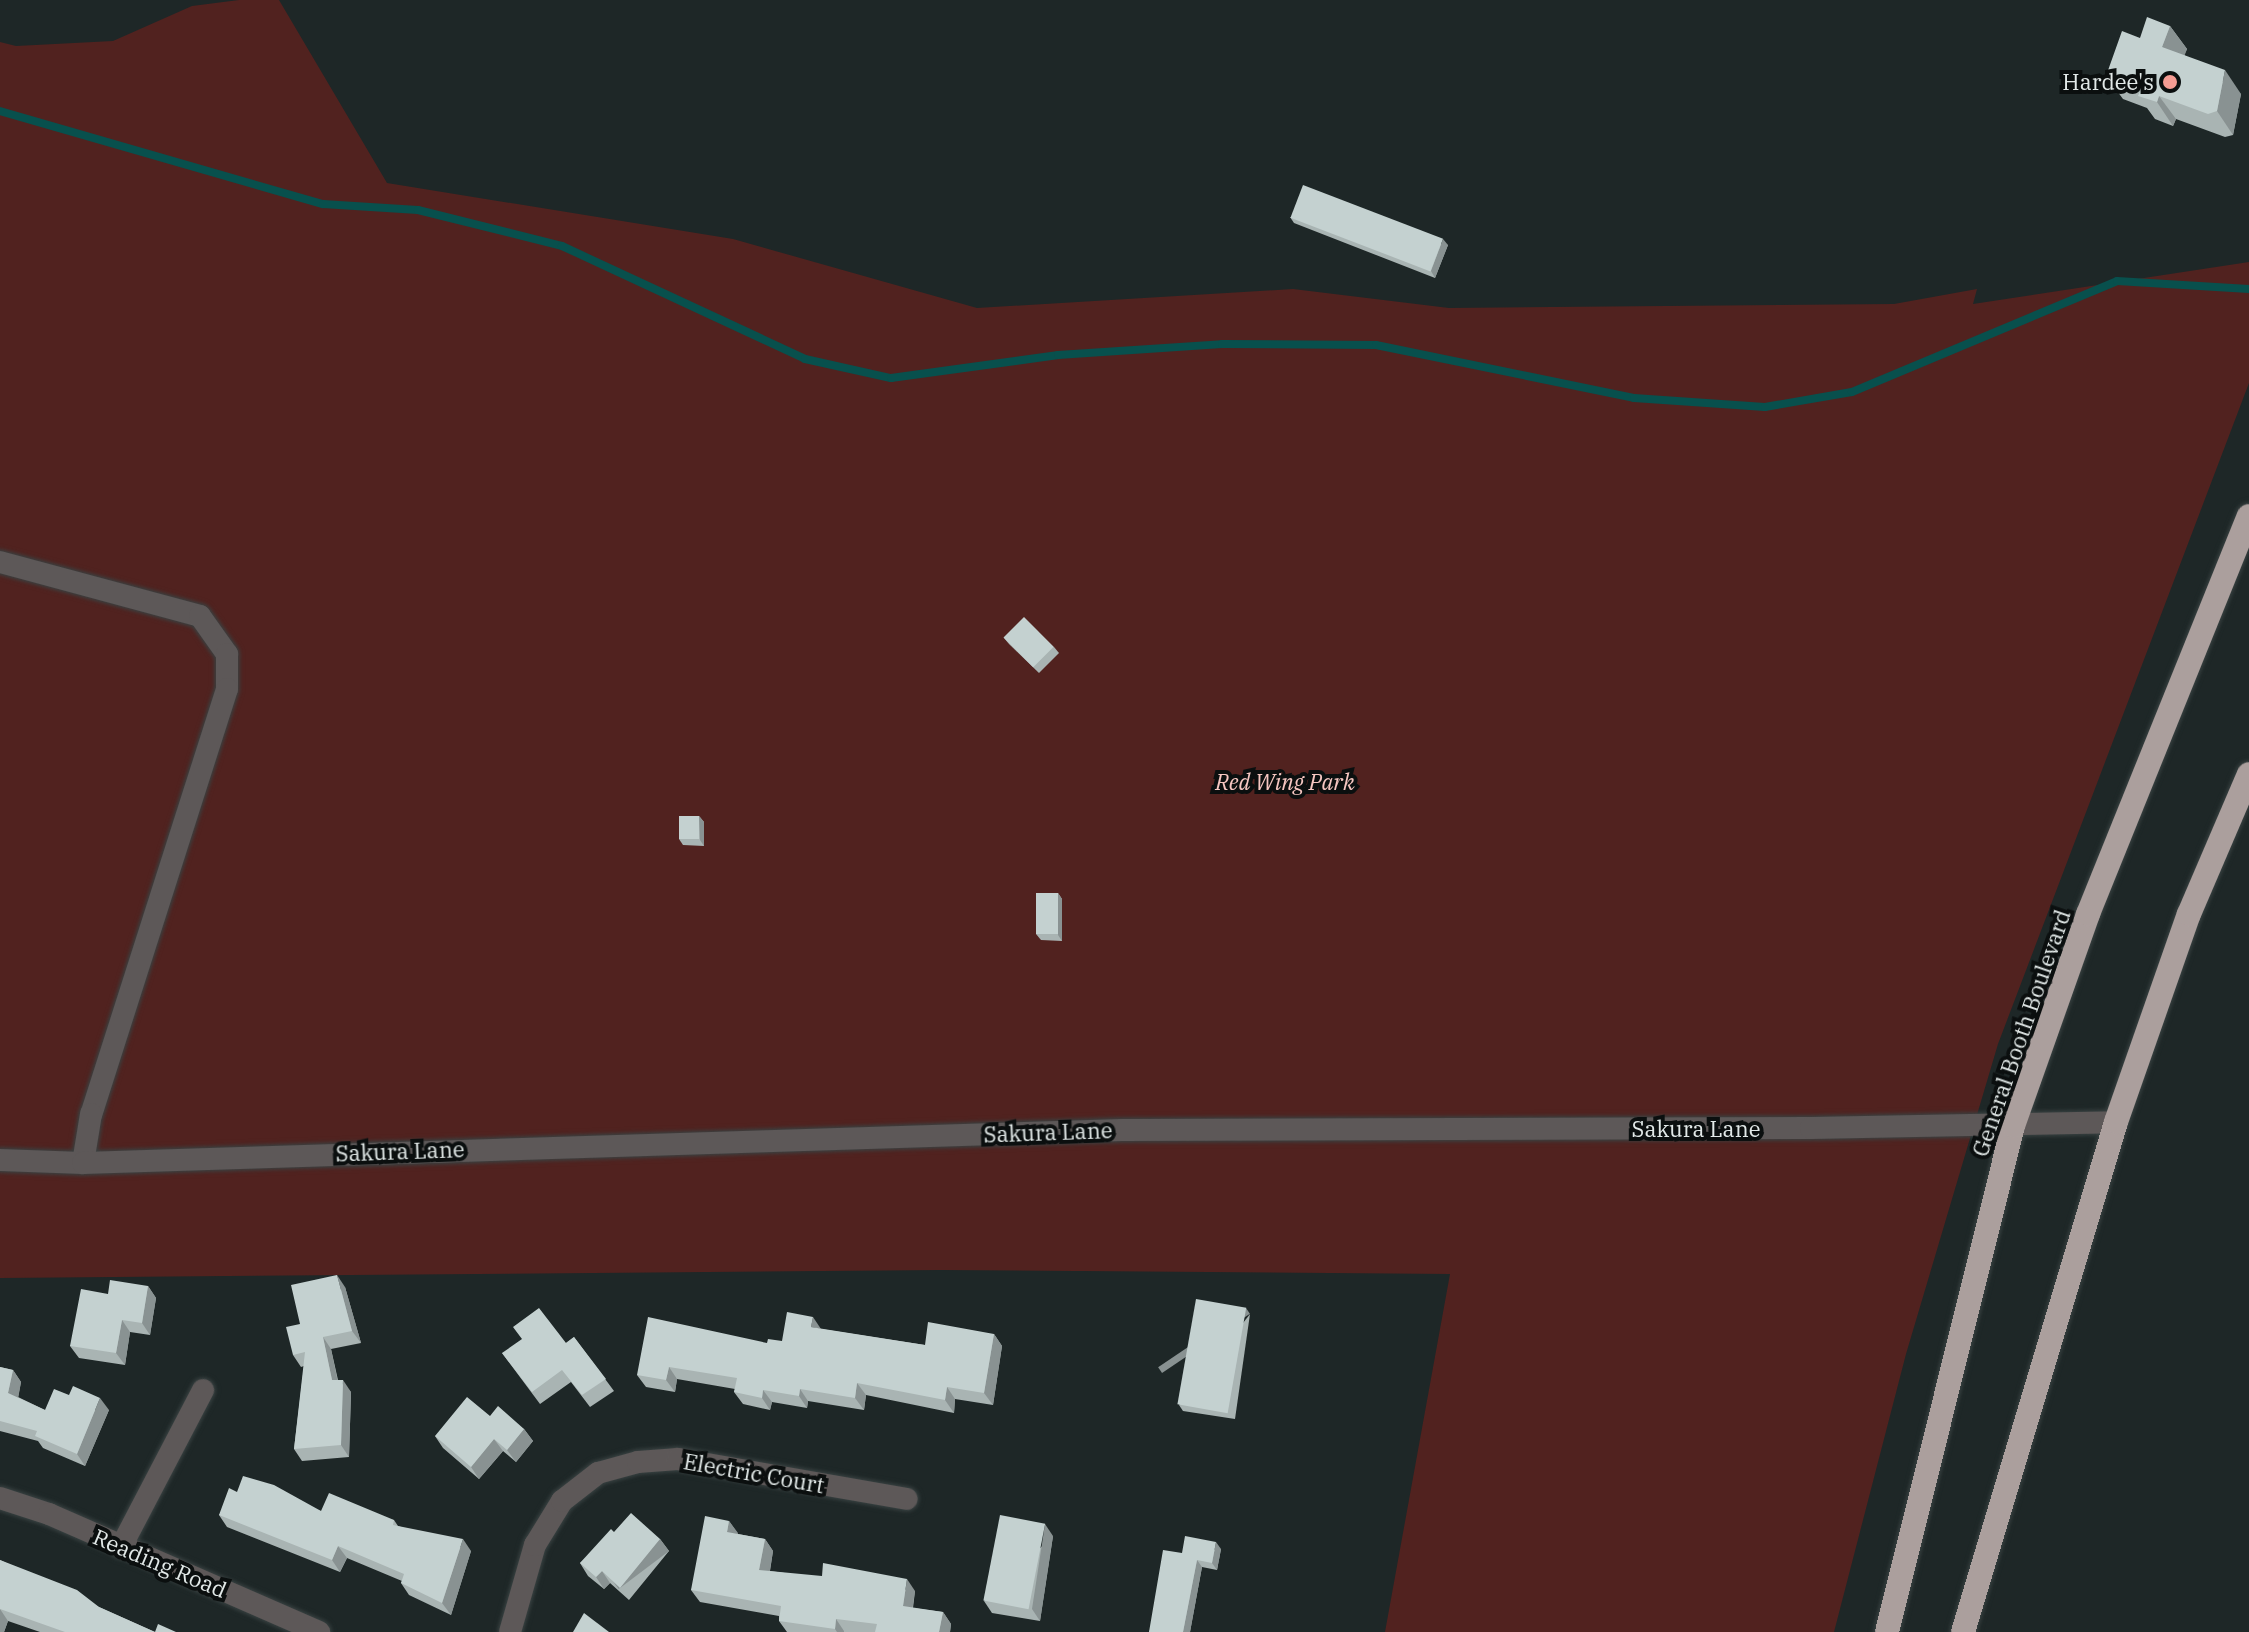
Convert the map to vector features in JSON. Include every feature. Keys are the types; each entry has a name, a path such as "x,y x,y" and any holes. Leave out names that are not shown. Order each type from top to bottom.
{"highway":[{"name":"General Booth Boulevard","path":"1887,1632 2013,1126 2088,914 2249,516"},
{"path":"1963,1632 2116,1122 2189,914 2249,774"}],"street":[{"path":"0,562 200,616 227,654 227,689 91,1114 83,1163"},
{"name":"Sakura Lane","path":"0,1160 83,1163 1122,1130 2013,1126 2116,1122"},
{"path":"121,1547 203,1390"},
{"name":"Electric Court","path":"510,1632 535,1545 562,1501 598,1473 638,1462 678,1459 907,1499"},
{"name":"Reading Road","path":"0,1498 319,1632"}],"green space":[{"name":"Red Wing Park","path":"239,0 279,0 387,183 733,239 977,308 1293,289 1449,308 1894,304 1977,289 1973,304 2249,262 2249,383 1998,1044 1906,1354 1834,1632 1385,1632 1450,1274 940,1270 0,1278 0,42 16,46 113,41 192,6"}],"building":[{"path":"2147,17 2170,26 2162,47 2225,70 2217,111 2208,114 2159,96 2157,102 2138,96 2141,89 2106,76 2122,31 2140,38"},
{"path":"1303,185 1443,239 1430,271 1290,218"},
{"path":"1024,617 1054,647 1033,667 1003,638"},
{"path":"679,816 699,816 699,839 679,839"},
{"path":"1036,893 1058,893 1058,934 1036,934"},
{"path":"337,1275 352,1331 323,1337 332,1380 343,1380 341,1445 294,1449 305,1352 293,1355 286,1327 300,1324 291,1285"},
{"path":"110,1280 148,1286 142,1323 122,1320 116,1353 70,1346 81,1289 108,1294"},
{"path":"1196,1299 1246,1308 1228,1413 1177,1404"},
{"path":"539,1308 566,1343 574,1337 606,1379 582,1395 562,1370 532,1392 502,1353 522,1339 513,1327"},
{"path":"787,1312 813,1317 811,1327 925,1345 928,1322 994,1334 984,1393 947,1387 945,1400 857,1383 855,1398 800,1389 799,1396 763,1390 762,1398 734,1392 737,1378 669,1367 666,1380 637,1375 648,1317 767,1343 768,1339 782,1341"},
{"path":"0,1367 13,1370 8,1393 45,1410 54,1389 69,1395 73,1386 100,1398 77,1454 35,1436 37,1431 0,1421"},
{"path":"467,1397 490,1416 498,1406 524,1429 507,1450 494,1439 471,1467 435,1436"},
{"path":"243,1476 274,1485 321,1511 329,1493 394,1520 393,1525 463,1539 442,1603 401,1583 404,1574 338,1546 332,1560 219,1515 229,1488 237,1492"},
{"path":"631,1513 660,1539 620,1588 602,1571 596,1577 580,1563 611,1529 614,1532"},
{"path":"1000,1515 1045,1524 1029,1609 983,1600"},
{"path":"705,1516 729,1521 727,1532 765,1539 759,1570 822,1576 823,1563 907,1579 903,1606 943,1612 939,1632 875,1632 877,1624 836,1619 835,1629 779,1621 781,1606 691,1590"},
{"path":"1185,1536 1216,1542 1212,1563 1197,1560 1183,1632 1149,1632 1163,1550 1182,1553"},
{"path":"0,1560 77,1590 99,1607 155,1632 65,1632 0,1609"},
{"path":"584,1613 609,1632 573,1632"},
{"path":"158,1624 176,1632 155,1632"}],"waterway":[{"path":"0,111 323,204 418,210 562,246 805,359 891,378 1058,355 1222,344 1376,345 1634,398 1765,407 1852,392 2117,281 2249,289"}],"place":[{"name":"Hardee's","path":"2170,82"}]}
